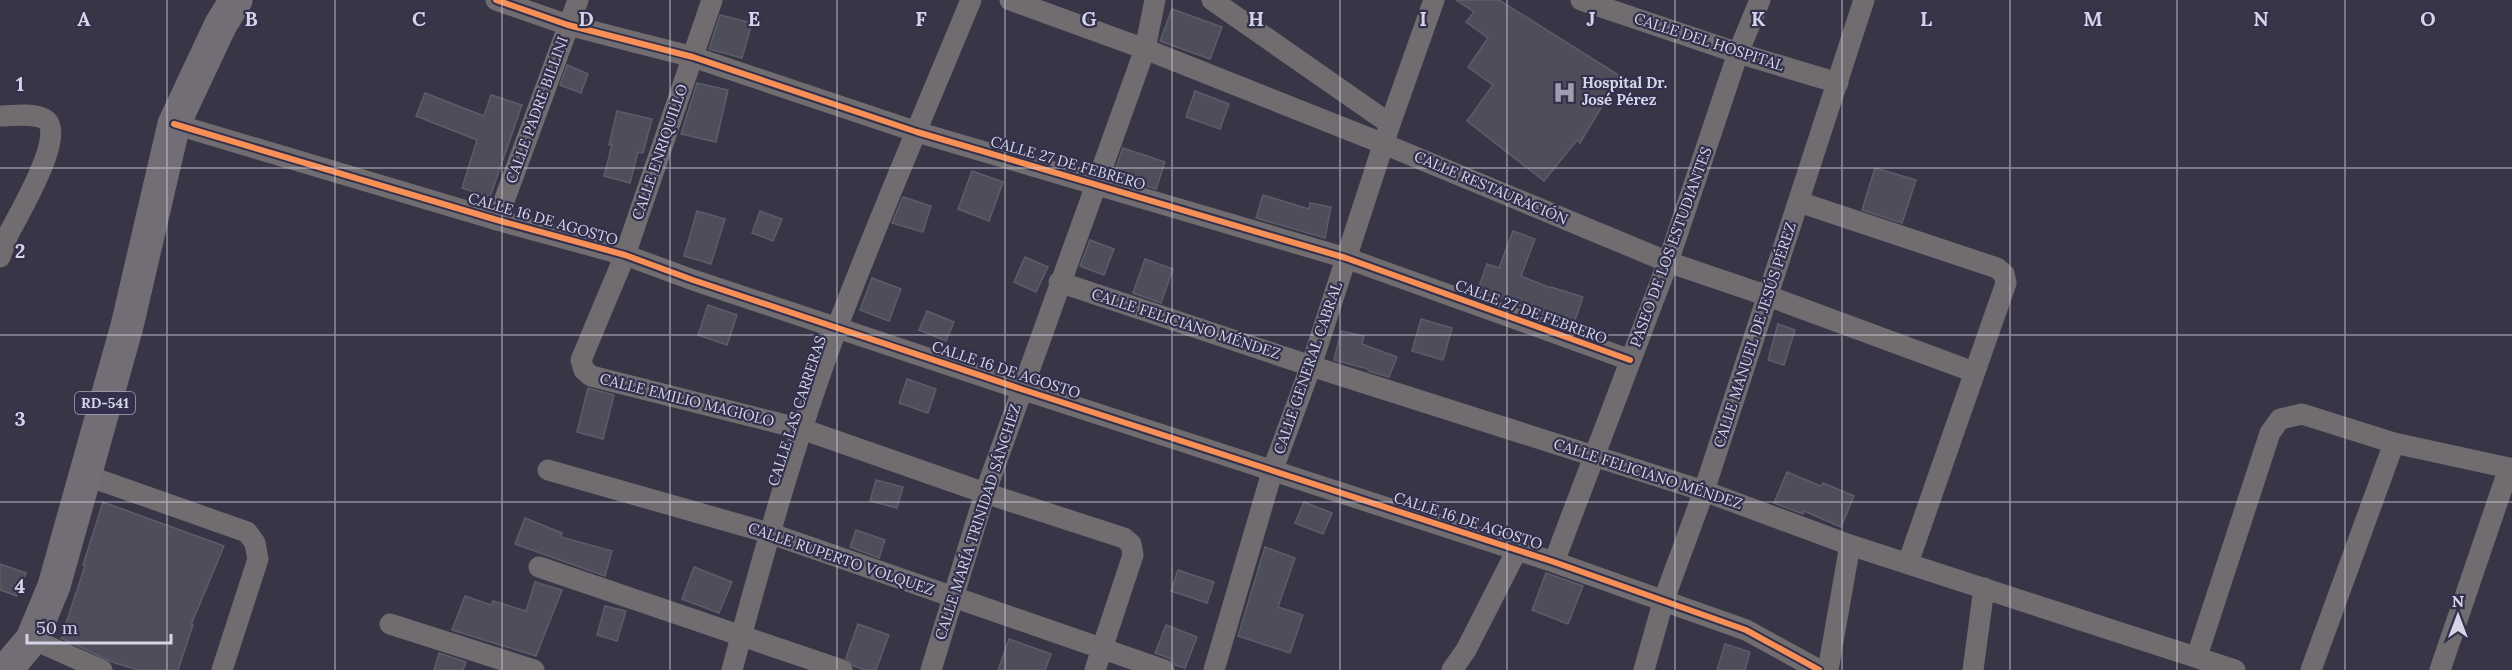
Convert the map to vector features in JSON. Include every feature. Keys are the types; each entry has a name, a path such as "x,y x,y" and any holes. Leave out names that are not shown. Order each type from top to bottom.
{"main road":[{"name":"RD-541","path":"6,670 32,639 54,586 127,326 174,124 221,24 236,0"}],"street":[{"name":"CALLE 27 DE FEBRERO","path":"496,0 568,25 693,57 917,132 1346,258 1630,360"},
{"name":"CALLE PADRE BILLINI","path":"497,220 578,0"},
{"name":"CALLE ENRIQUILLO","path":"584,370 581,360 625,255 712,0"},
{"name":"CALLE LAS CARRERAS","path":"732,670 769,533 837,327 971,0"},
{"name":"CALLE RESTAURACIÓN","path":"1010,0 1387,134 1668,262 1768,296 1974,372"},
{"name":"CALLE MARÍA TRINIDAD SÁNCHEZ","path":"931,670 985,493 1059,282 1145,49 1155,0"},
{"path":"1212,0 1387,134"},
{"name":"CALLE GENERAL CABRAL","path":"1214,670 1273,469 1311,366 1387,134 1434,0"},
{"name":"CALLE DEL HOSPITAL","path":"1581,0 1838,83"},
{"name":"PASEO DE LOS ESTUDIANTES","path":"1554,562 1668,262 1738,52 1760,0"},
{"name":"CALLE MANUEL DE JESÚS PÉREZ","path":"1644,670 1663,602 1704,491 1864,0"},
{"path":"0,116 34,116 46,119 51,127 51,140 23,210 8,236 0,258"},
{"name":"CALLE 16 DE AGOSTO","path":"174,124 497,220 625,255 1021,389 1554,562 1746,630 1819,670"},
{"path":"1799,202 1997,268 2004,274 2006,283 1908,563"},
{"name":"CALLE FELICIANO MÉNDEZ","path":"1059,282 1311,366 1704,491 1850,545 2235,670"},
{"name":"CALLE EMILIO MAGIOLO","path":"584,370 591,376 802,429 985,493 1124,538 1131,544 1133,555 1103,649"},
{"path":"2197,656 2270,434 2280,419 2302,414 2394,443 2510,468 2440,670"},
{"path":"2311,670 2394,443"},
{"name":"CALLE RUPERTO VOLQUEZ","path":"548,470 769,533 1164,670"},
{"path":"85,475 247,532 255,543 258,559 222,670"},
{"path":"1828,670 1850,545"},
{"path":"1452,670 1466,650 1517,550"},
{"path":"538,567 842,670"},
{"path":"1973,670 1984,588"},
{"path":"390,624 534,670"},
{"path":"32,639 102,670"},
{"path":"1095,670 1103,649"}],"building":[{"path":"1456,0 1499,0 1620,76 1580,143 1577,140 1544,181 1467,121 1493,85 1468,67 1488,38 1466,22 1474,12"},
{"path":"1172,9 1222,27 1210,59 1160,41"},
{"path":"720,15 752,23 742,58 709,49"},
{"path":"567,65 588,74 581,93 560,85"},
{"path":"697,83 728,90 716,142 681,134"},
{"path":"1195,91 1229,104 1220,129 1186,117"},
{"path":"425,93 484,116 491,95 522,105 490,197 462,188 477,140 416,116"},
{"path":"617,111 652,119 643,153 638,152 630,183 604,176"},
{"path":"1123,148 1165,162 1156,189 1113,176"},
{"path":"1875,168 1916,180 1902,223 1862,210"},
{"path":"972,171 1003,182 989,221 958,209"},
{"path":"1263,195 1309,209 1310,203 1331,207 1325,238 1256,218"},
{"path":"903,197 931,206 923,232 892,223"},
{"path":"697,211 725,219 711,264 684,256"},
{"path":"760,211 782,219 773,241 752,233"},
{"path":"1513,231 1535,239 1521,276 1583,297 1574,323 1536,312 1497,296 1496,298 1477,292 1487,264 1499,268"},
{"path":"1090,240 1114,249 1104,275 1080,266"},
{"path":"1025,257 1048,267 1036,292 1014,282"},
{"path":"1145,259 1173,269 1161,303 1133,293"},
{"path":"872,278 901,289 889,321 860,310"},
{"path":"708,305 737,315 727,345 698,335"},
{"path":"927,311 954,322 946,341 919,330"},
{"path":"1421,319 1452,328 1443,360 1412,351"},
{"path":"1778,324 1795,330 1784,365 1768,360"},
{"path":"1341,331 1364,336 1362,344 1397,357 1389,377 1334,360"},
{"path":"907,379 936,389 928,413 899,403"},
{"path":"588,388 614,395 603,439 577,432"},
{"path":"1787,472 1854,496 1841,527 1804,511 1803,514 1774,503"},
{"path":"876,480 903,487 897,508 870,501"},
{"path":"103,502 224,546 191,625 193,625 178,670 138,670 112,662 61,638"},
{"path":"1304,502 1332,513 1323,534 1295,523"},
{"path":"525,518 562,533 561,537 612,551 605,576 515,544"},
{"path":"856,530 885,540 879,558 850,547"},
{"path":"1265,547 1295,558 1278,607 1303,615 1290,653 1238,636"},
{"path":"0,564 26,573 17,596 0,590"},
{"path":"694,567 732,582 719,613 682,599"},
{"path":"1178,570 1214,582 1207,603 1171,591"},
{"path":"1546,573 1583,586 1568,624 1532,610"},
{"path":"535,582 562,590 536,656 452,630 465,596 491,605 493,601 526,611"},
{"path":"605,606 626,611 617,641 597,635"},
{"path":"858,624 889,635 876,670 865,670 854,666 846,658"},
{"path":"1166,625 1197,637 1185,668 1155,653"},
{"path":"1009,639 1051,654 1045,670 998,670"},
{"path":"1725,644 1750,652 1745,670 1717,670"},
{"path":"439,653 466,662 463,670 434,670"}],"cycle path":[{"path":"496,0 568,25 693,57 917,132 1346,258 1630,360"},
{"path":"174,124 497,220 625,255 693,280 1021,389 1554,562 1746,630 1819,670"}],"place":[{"name":"Hospital Dr. José Pérez","path":"1564,92"}]}
